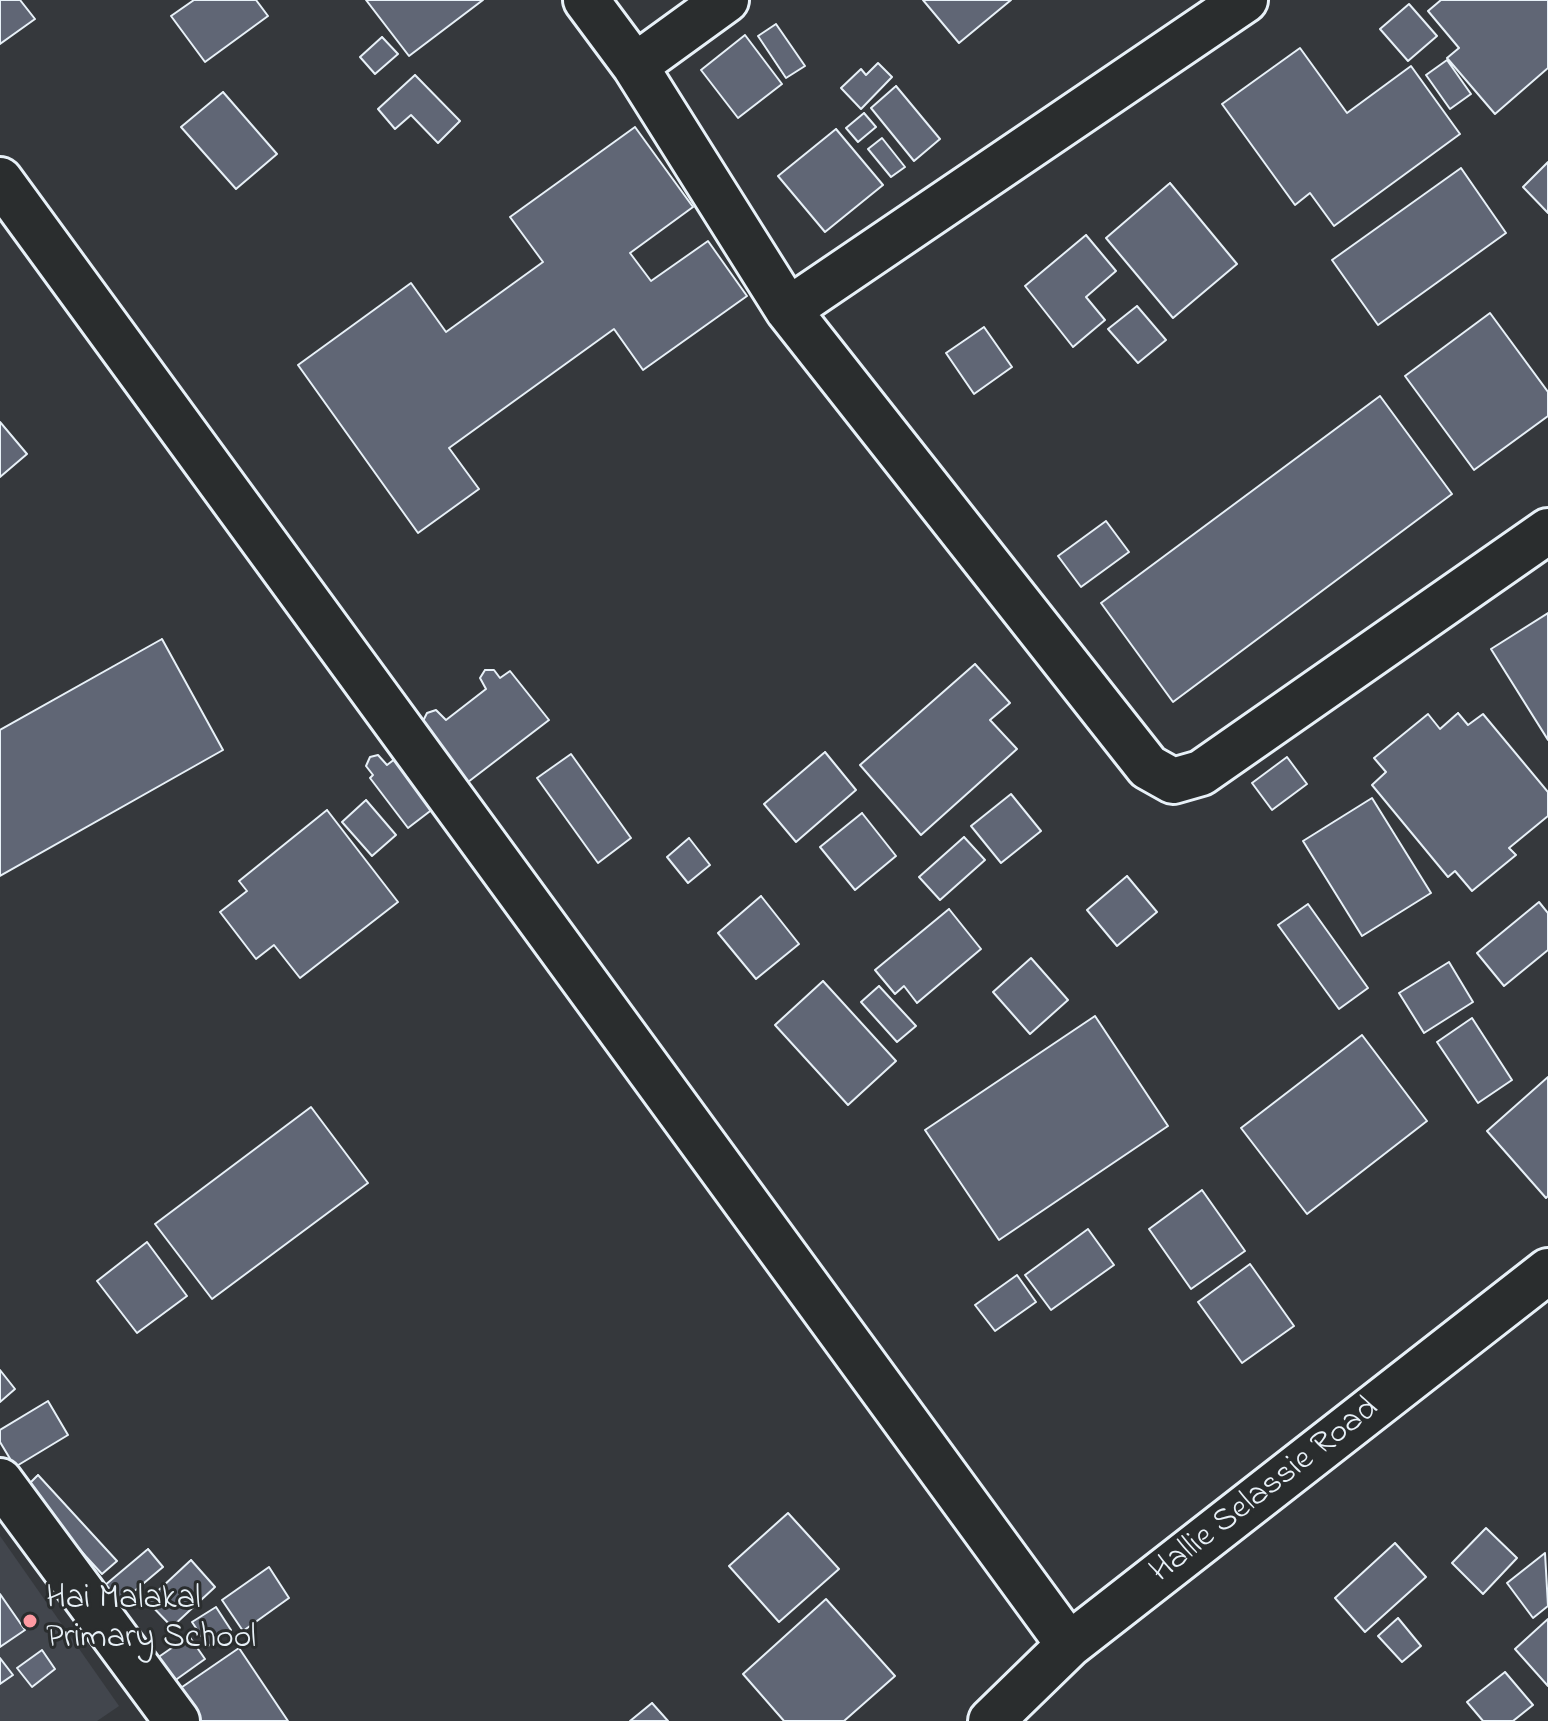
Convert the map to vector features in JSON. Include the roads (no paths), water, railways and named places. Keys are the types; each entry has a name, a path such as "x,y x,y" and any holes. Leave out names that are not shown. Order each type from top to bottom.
{"street":[{"path":"586,0 635,66 788,310 1148,767 1173,781 1201,773 1548,531"},
{"path":"635,66 726,0"},
{"path":"788,310 1245,0"},
{"path":"0,180 1069,1645"},
{"name":"Hallie Selassie Road","path":"991,1721 1069,1645 1548,1271"},
{"path":"0,1481 177,1721"}],"place":[{"name":"Hai Malakal Primary School","path":"30,1621"}]}
